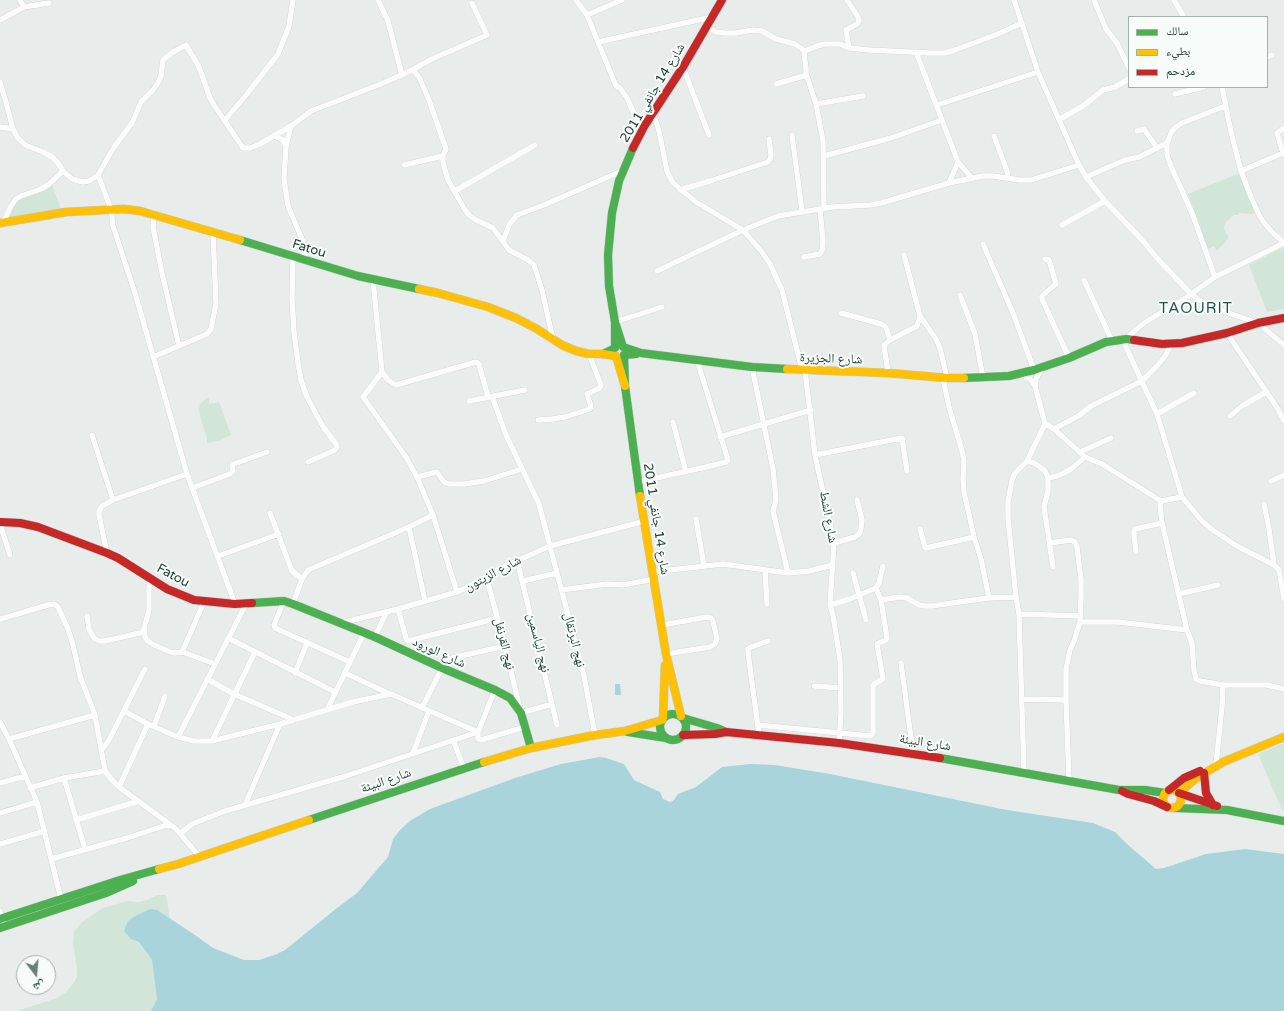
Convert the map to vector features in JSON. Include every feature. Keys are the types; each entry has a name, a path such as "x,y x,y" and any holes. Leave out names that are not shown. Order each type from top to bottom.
{"main road":[{"name":"شارع 14 جانفي 2011","path":"682,717 666,654 638,482 608,273 609,236 616,191 633,147 652,113 683,67 722,0"},
{"name":"Fatou","path":"2,223 66,212 110,209 140,211 373,280 431,291 476,304 516,318 569,349 589,354 603,354 619,351"},
{"name":"شارع الجزيرة","path":"619,351 752,367 888,373 945,378 983,378 1021,374 1042,368 1112,341 1127,339 1171,344 1188,342 1227,333 1258,323 1284,318"},
{"name":"Fatou","path":"0,523 20,523 38,527 107,553 168,588 194,600 235,604 284,601 340,624"},
{"name":"شارع الورود","path":"340,624 375,637 442,668 495,690 510,698 521,713"},
{"name":"شارع 14 جانفي 2011","path":"662,719 666,654"},
{"path":"521,713 530,748"},
{"path":"674,713 682,717 686,725 683,735 675,740 666,738 661,732 660,724 662,719 674,713"},
{"name":"شارع البيئة","path":"682,717 726,732"},
{"name":"شارع البيئة","path":"159,869 464,768 530,748 595,735 625,731 662,719"},
{"name":"شارع البيئة","path":"625,731 666,738"},
{"name":"شارع البيئة","path":"683,735 715,734 726,732 839,743 913,753 1119,790 1167,792"},
{"path":"1167,792 1172,790 1179,793 1181,796 1180,803 1171,807 1163,802 1164,795 1167,792 1178,782 1188,776 1284,737"},
{"path":"1179,793 1195,779 1218,764"},
{"path":"1204,773 1204,787 1213,805"},
{"name":"شارع البيئة","path":"1119,790 1171,807 1227,810 1284,821"},
{"name":"شارع البيئة","path":"1179,793 1227,810"},
{"path":"1,916 159,869"},
{"path":"2,928 106,893 159,869"}],"street":[{"path":"20,0 24,7"},
{"path":"225,120 278,54 289,26 293,0"},
{"path":"378,0 388,22 402,75"},
{"path":"576,0 587,15 616,86 620,88 627,98 637,120 645,125"},
{"path":"587,15 622,0"},
{"path":"847,0 859,21 857,24 847,28 846,30 849,48"},
{"path":"1014,0 1038,72 1079,165 1086,177 1105,201 1141,238 1156,257 1190,294 1217,309 1258,323 1284,345"},
{"path":"1094,0 1106,29 1117,43 1128,66"},
{"path":"1174,0 1183,16"},
{"path":"0,20 24,7 49,2"},
{"path":"0,82 16,137 25,145 52,157 63,171 72,179 83,182 90,181 98,175 114,147 132,123 141,102 154,90 161,76 163,60 186,45 199,67 210,98 220,115 225,120 243,148 250,148 291,126 311,111 402,75 432,59 487,35 472,3"},
{"path":"598,42 712,17"},
{"path":"805,51 825,44 840,44 849,48 868,50 938,53 955,50 998,34 1022,23"},
{"path":"706,26 716,32 730,34 762,30 776,39 795,44 805,51"},
{"path":"804,257 820,254 822,251 824,156 822,135 816,104 806,72 805,51"},
{"path":"916,52 958,162 972,178"},
{"path":"683,67 709,135"},
{"path":"413,70 419,77 429,100 446,149 443,156 444,170 448,180 469,215 492,228 509,250 528,260 534,265 542,290 553,339"},
{"path":"776,84 800,78 804,76 806,72"},
{"path":"937,105 1038,72"},
{"path":"1060,119 1083,106 1103,90 1115,87 1128,80"},
{"path":"1175,94 1200,88"},
{"path":"1222,88 1241,171 1258,215 1272,232 1284,243 1215,277 1144,323 1127,339 1125,345 1157,414 1182,497 1201,520 1210,528 1236,545 1277,568 1284,574"},
{"path":"816,104 863,96"},
{"path":"1215,277 1192,213 1170,164 1167,155 1167,143 1172,131 1182,123 1226,106"},
{"name":"شارع الشط","path":"652,113 659,131 667,171 672,183 701,205 743,230 762,252 775,273 780,285 804,370 815,455 834,543 830,605 840,660 841,713 839,743"},
{"path":"824,156 891,138 942,120"},
{"path":"291,126 286,146 284,179 288,206 302,240 306,260"},
{"path":"0,127 13,129"},
{"path":"1241,171 1284,153 1276,133 1284,128"},
{"path":"1137,131 1144,130 1156,148"},
{"path":"792,135 802,212"},
{"path":"272,136 283,140 286,146"},
{"path":"994,136 1007,171 1008,178"},
{"path":"680,190 710,182 768,162 771,154 769,139"},
{"path":"1086,177 1125,160 1139,157 1167,143"},
{"path":"455,191 535,145"},
{"path":"404,165 443,156"},
{"path":"949,183 958,162"},
{"path":"657,271 743,230 778,216 822,209 881,203 949,183 983,176 1031,180 1079,165"},
{"path":"503,241 509,225 518,215 624,170"},
{"path":"2,223 16,199 48,185 63,171"},
{"path":"98,175 110,209 113,226 127,267 187,474 235,604"},
{"path":"1062,225 1105,201"},
{"path":"154,215 153,227 179,346"},
{"path":"153,357 207,334 211,329 216,304 213,232"},
{"path":"983,244 1013,313 1034,370"},
{"path":"904,255 920,316 936,339 940,348 949,407 963,456 964,492 989,598"},
{"path":"293,256 292,299 298,363 307,397 324,428 337,447 335,450 308,462"},
{"path":"1045,258 1049,260 1056,284 1042,296 1042,298 1070,358"},
{"path":"373,280 382,372 363,397 406,457 417,477 432,515 457,592"},
{"path":"1084,280 1112,341"},
{"path":"960,295 975,334 983,378"},
{"path":"615,322 662,307"},
{"path":"842,313 885,326 890,340"},
{"path":"888,373 884,345 890,340 917,326 920,316"},
{"path":"1227,333 1278,409 1284,422"},
{"path":"1054,429 1091,406 1142,381 1166,355 1171,344"},
{"path":"538,420 564,417 590,409 591,406 587,394 600,388 601,385 589,354"},
{"path":"638,482 686,472 726,462 728,460 697,360"},
{"name":"نهج البرتقال","path":"382,372 388,380 396,386 476,362 479,364 490,397 506,435 539,504 584,676 595,735"},
{"path":"752,367 774,469 776,498 774,511 788,573"},
{"path":"1035,386 1036,379 1042,368"},
{"path":"1021,374 1030,379 1035,386 1045,424 1026,461 1015,473 1012,480 1008,502 1008,518 1019,614 1023,699 1024,772"},
{"path":"469,401 525,390"},
{"path":"1230,416 1242,406 1266,392"},
{"path":"1157,414 1194,393"},
{"path":"720,437 810,410"},
{"path":"673,422 686,472"},
{"path":"1045,424 1054,429 1084,457 1102,464 1161,501 1182,497"},
{"path":"92,435 113,500"},
{"path":"815,455 902,438 907,472"},
{"path":"1080,452 1110,438"},
{"path":"192,488 230,474 233,471 232,466 234,464 267,452"},
{"path":"1048,478 1057,476 1071,469 1084,457"},
{"path":"1026,461 1034,463 1040,467 1045,471 1048,478 1048,491 1044,507 1053,567"},
{"path":"417,477 437,472 444,482 448,484 464,484 484,481 522,469"},
{"path":"107,553 99,515 99,511 102,506 113,500 187,474"},
{"path":"1270,481 1284,475"},
{"path":"834,543 855,537 859,534 862,520 857,500"},
{"path":"1161,501 1160,506 1162,523 1178,594 1192,644 1196,679 1200,682 1222,685 1267,686 1284,690"},
{"path":"1264,504 1284,599"},
{"path":"270,513 292,571 302,579"},
{"path":"293,604 304,574 308,570 409,527 432,515"},
{"path":"696,519 704,566"},
{"name":"شارع الزيتون","path":"340,624 386,613 457,592 517,560 550,546 645,521"},
{"path":"0,523 10,555"},
{"path":"1136,552 1134,531 1136,529 1162,523"},
{"path":"409,527 425,601"},
{"path":"920,529 926,548 974,537"},
{"path":"218,556 279,534"},
{"path":"1050,543 1073,540 1076,544 1081,579 1080,619 1067,662 1066,700 1069,781"},
{"name":"نهج الياسمين","path":"517,560 557,725"},
{"path":"562,590 607,584 623,585 653,576 704,566 728,564 788,573 809,571 833,565"},
{"path":"830,605 876,588 879,583 883,566"},
{"path":"1277,568 1284,566"},
{"path":"765,570 767,604"},
{"path":"523,581 557,573"},
{"path":"853,573 866,620"},
{"name":"نهج القرنفل","path":"486,576 498,618 521,713"},
{"path":"151,578 149,587 149,610 144,629 148,641 174,653 182,652 215,664"},
{"path":"1178,594 1218,585"},
{"path":"758,725 870,736 873,733 873,686 882,680 883,676 877,644 886,640 887,638 881,600 876,588"},
{"path":"881,600 900,597 908,598 919,605 932,606 989,598 1016,597"},
{"path":"284,601 274,627 350,662"},
{"path":"182,652 204,602"},
{"path":"0,619 48,605 54,604 58,607 68,629 80,676 95,715 105,771 119,787 180,833 199,856"},
{"path":"178,737 206,679 246,604"},
{"path":"398,609 408,641 498,618"},
{"path":"375,637 386,613"},
{"path":"1019,614 1118,622 1187,630"},
{"path":"87,616 92,636 100,641 144,632"},
{"path":"662,625 707,617 711,618 717,639 715,644 710,648 666,654"},
{"path":"327,710 364,633"},
{"path":"228,638 335,692"},
{"path":"759,735 748,649 768,641"},
{"path":"295,673 307,643"},
{"path":"422,708 446,661 452,658 505,646"},
{"path":"212,740 255,652"},
{"path":"901,663 913,753"},
{"path":"101,751 109,740 145,669"},
{"path":"345,673 478,732"},
{"path":"206,679 234,694 294,720"},
{"path":"1218,764 1222,685"},
{"path":"814,686 841,688"},
{"path":"495,690 478,732 478,739 480,740 525,727"},
{"path":"124,711 148,724 178,737 194,741 212,740 280,724 353,702 391,694"},
{"path":"154,726 165,696"},
{"path":"1023,699 1066,700"},
{"path":"521,713 552,704"},
{"path":"413,753 429,711"},
{"path":"9,739 95,715"},
{"path":"0,722 37,802 61,899"},
{"path":"119,787 148,724"},
{"path":"245,805 280,724"},
{"path":"180,833 192,824 201,820 245,805 346,776 478,732"},
{"path":"453,740 464,768"},
{"path":"30,788 64,778 105,771"},
{"path":"0,783 25,776"},
{"path":"64,778 85,849"},
{"path":"76,820 139,801"},
{"path":"0,813 37,802"},
{"path":"51,859 127,838 170,824"},
{"path":"0,844 45,831"},
{"path":"1,916 2,928"}],"green space":[{"path":"1240,173 1255,213 1239,213 1239,215 1234,215 1225,223 1224,229 1228,239 1217,251 1214,246 1208,249 1188,194"},
{"path":"52,185 61,209 9,217 15,201"},
{"path":"1284,247 1284,309 1267,312 1249,265"},
{"path":"206,398 209,398 209,404 219,402 231,435 221,440 207,443 199,410 200,404"},
{"path":"1284,743 1284,810 1282,810 1258,754"},
{"path":"158,895 166,895 170,919 157,911 131,939 139,942 152,960 157,999 151,1011 17,1011 57,998 66,992 73,984 77,977 73,943 74,932 81,923 103,908 128,901 139,902"}],"water":[{"path":"615,684 620,684 621,695 615,695"},
{"path":"600,757 624,764 634,780 660,792 663,799 670,802 673,801 678,794 696,787 722,767 750,764 775,765 830,774 1007,810 1093,823 1115,832 1156,869 1164,868 1206,854 1245,849 1284,854 1284,1011 151,1011 157,999 152,960 139,942 131,939 124,931 128,921 137,915 150,909 157,910 213,948 244,960 259,960 277,954 285,950 357,893 388,857 393,839 410,821 430,809 515,778 561,764"}],"traffic: fast":[{"path":"603,354 615,348 615,322 609,286 608,255 612,213 619,181 633,148"},
{"path":"240,240 358,276 419,289"},
{"path":"615,322 623,347 641,353 752,367 787,369"},
{"path":"964,378 1009,376 1034,370 1069,358 1106,342 1127,339 1134,340"},
{"path":"636,354 624,355 625,386 640,496"},
{"path":"252,603 284,601 293,604 375,637 442,668 495,690 510,698 521,713 531,748"},
{"path":"673,714 682,718 686,727 682,736 673,740 664,736 660,727 664,718 673,714"},
{"path":"683,718 726,732"},
{"path":"628,732 666,738"},
{"path":"940,758 1119,790 1145,790 1165,793"},
{"path":"309,820 484,762"},
{"path":"1175,808 1227,810 1284,821"},
{"path":"0,919 120,880 159,869"},
{"path":"0,928 106,893 133,881"}],"traffic: slow":[{"path":"0,223 66,212 124,209 140,211 240,240"},
{"path":"419,289 488,307 516,318 562,345 576,351 589,354 616,356 625,386"},
{"path":"787,369 964,378"},
{"path":"640,496 666,654 681,716"},
{"path":"663,718 665,665"},
{"path":"484,762 531,748 595,735 625,731 662,720"},
{"path":"1179,793 1195,779 1223,762 1284,737"},
{"path":"1172,790 1178,793 1181,799 1178,805 1172,808 1166,805 1163,799 1166,793 1172,790"},
{"path":"159,869 309,820"}],"traffic: jam":[{"path":"633,148 645,125 683,67 722,0"},
{"path":"1134,340 1162,344 1182,343 1227,333 1258,323 1284,318"},
{"path":"0,522 20,523 38,527 107,553 118,558 167,589 194,600 235,604 252,603"},
{"path":"683,735 715,734 726,732 839,743 940,758"},
{"path":"1169,790 1184,778 1200,771"},
{"path":"1204,773 1206,793 1213,805"},
{"path":"1122,791 1154,801 1167,807"},
{"path":"1179,793 1217,806"}],"district":[{"name":"TAOURIT","path":"1196,309"}]}
